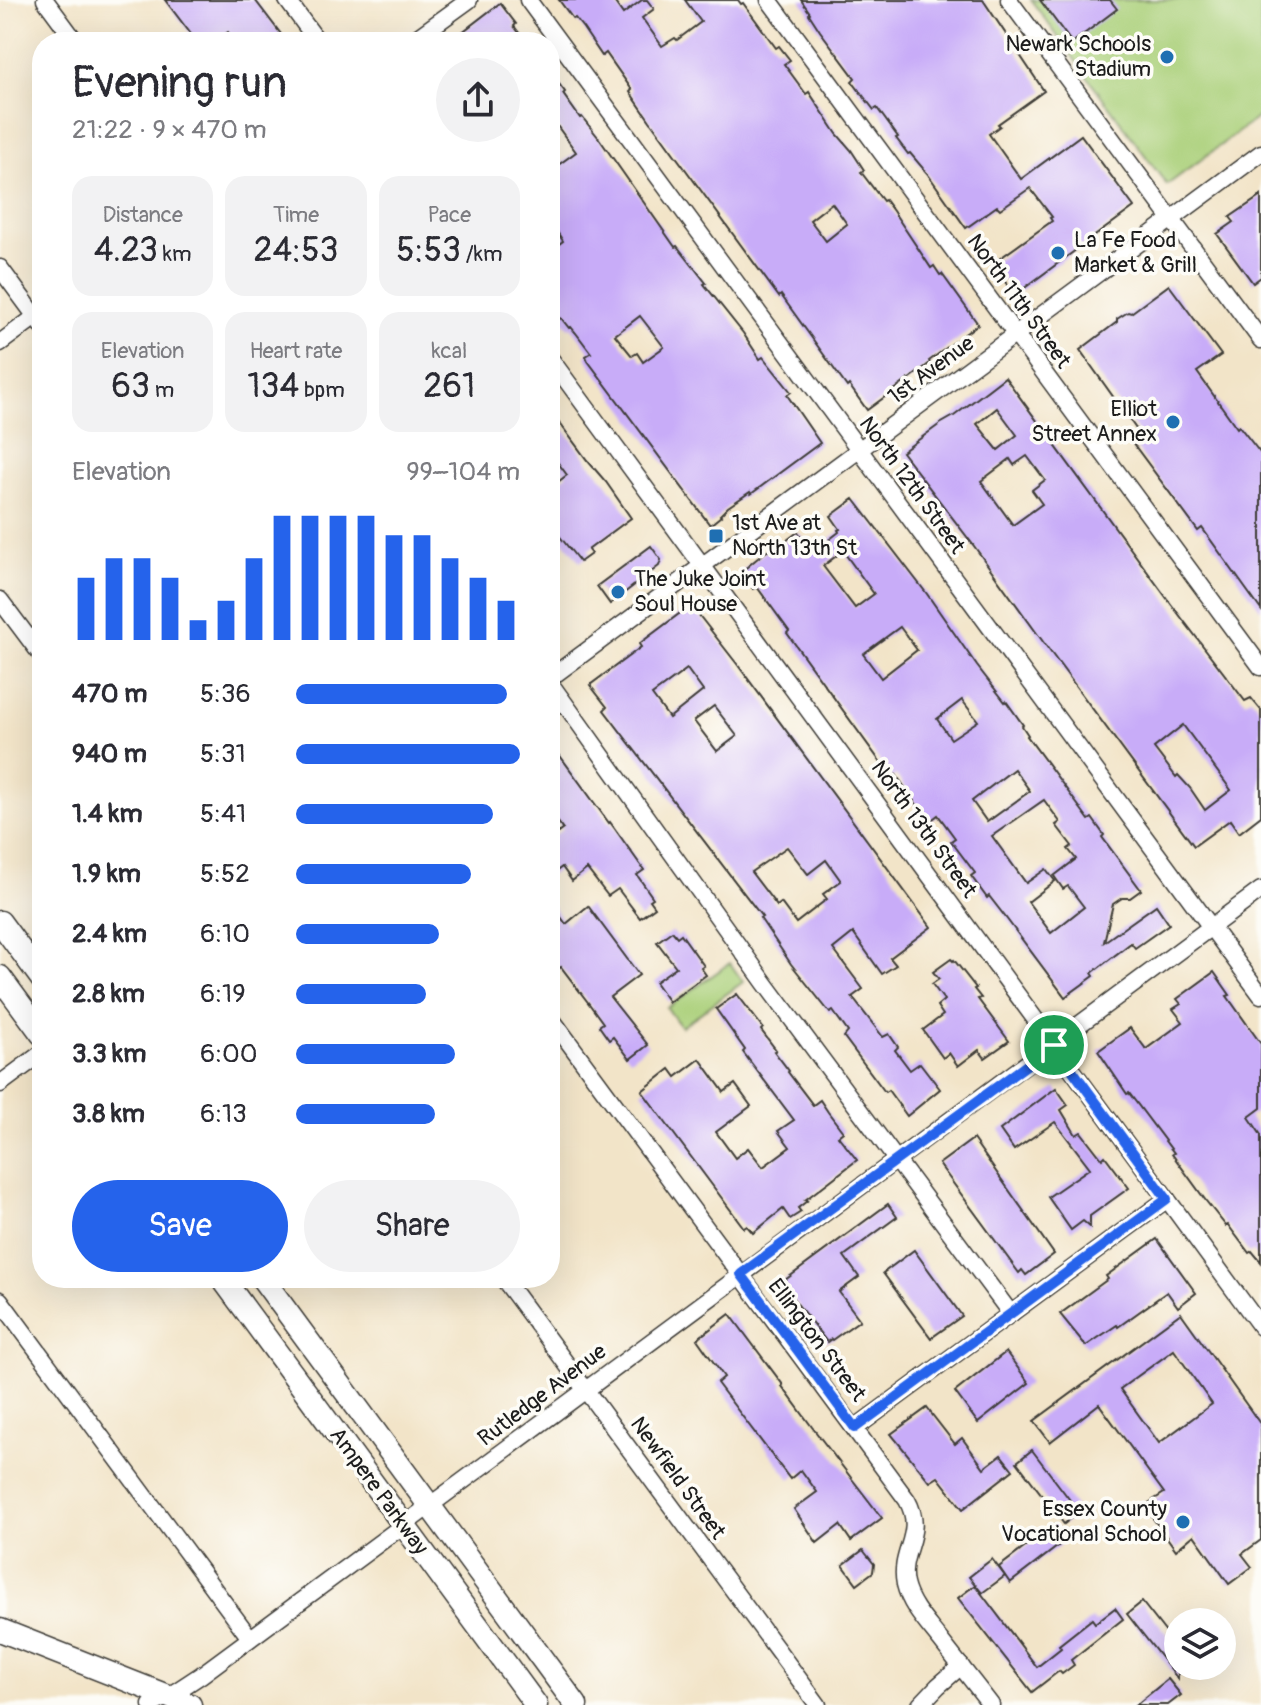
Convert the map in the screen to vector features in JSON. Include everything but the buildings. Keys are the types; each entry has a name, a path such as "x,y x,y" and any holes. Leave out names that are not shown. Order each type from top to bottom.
{"street":[{"path":"45,0 69,32"},
{"path":"287,0 311,32"},
{"path":"425,32 469,0"},
{"name":"North 12th Street","path":"528,0 552,32"},
{"name":"North 11th Street","path":"769,0 1261,667"},
{"path":"1009,0 1261,340"},
{"name":"North 12th Street","path":"560,44 1261,995"},
{"name":"1st Avenue","path":"560,673 1261,153"},
{"path":"0,268 32,308"},
{"path":"0,343 32,323"},
{"name":"North 13th Street","path":"560,372 1261,1327"},
{"path":"0,600 32,643"},
{"path":"560,695 765,983 1011,1314"},
{"name":"Rutledge Avenue","path":"160,1701 250,1638 1261,890"},
{"path":"0,922 32,965"},
{"path":"0,977 32,1020"},
{"name":"Ellington Street","path":"560,1030 900,1489 913,1510 915,1528 905,1562 905,1583 912,1602 991,1705"},
{"path":"0,1084 32,1060"},
{"path":"855,1428 1167,1199"},
{"name":"Ampere Parkway","path":"229,1288 536,1705"},
{"name":"Ampere Parkway","path":"269,1288 576,1705"},
{"name":"Newfield Street","path":"510,1288 818,1705"},
{"path":"0,1300 250,1638"},
{"path":"0,1630 160,1701 190,1705"},
{"path":"920,1705 961,1666"}],"green space":[{"name":"Newark Schools Stadium","path":"1031,0 1261,0 1261,115 1167,185"},
{"path":"730,963 743,982 681,1027 667,1008"}],"place":[{"name":"Newark Schools Stadium","path":"1167,57"},
{"name":"La Fe Food Market & Grill","path":"1058,253"},
{"name":"Elliot Street Annex","path":"1173,422"},
{"name":"1st Ave at North 13th St","path":"716,536"},
{"name":"The Juke Joint Soul House","path":"618,592"},
{"name":"Essex County Vocational School","path":"1183,1522"}],"route":[{"path":"1054,1045 1167,1199 855,1428 741,1274 1054,1045"}]}
